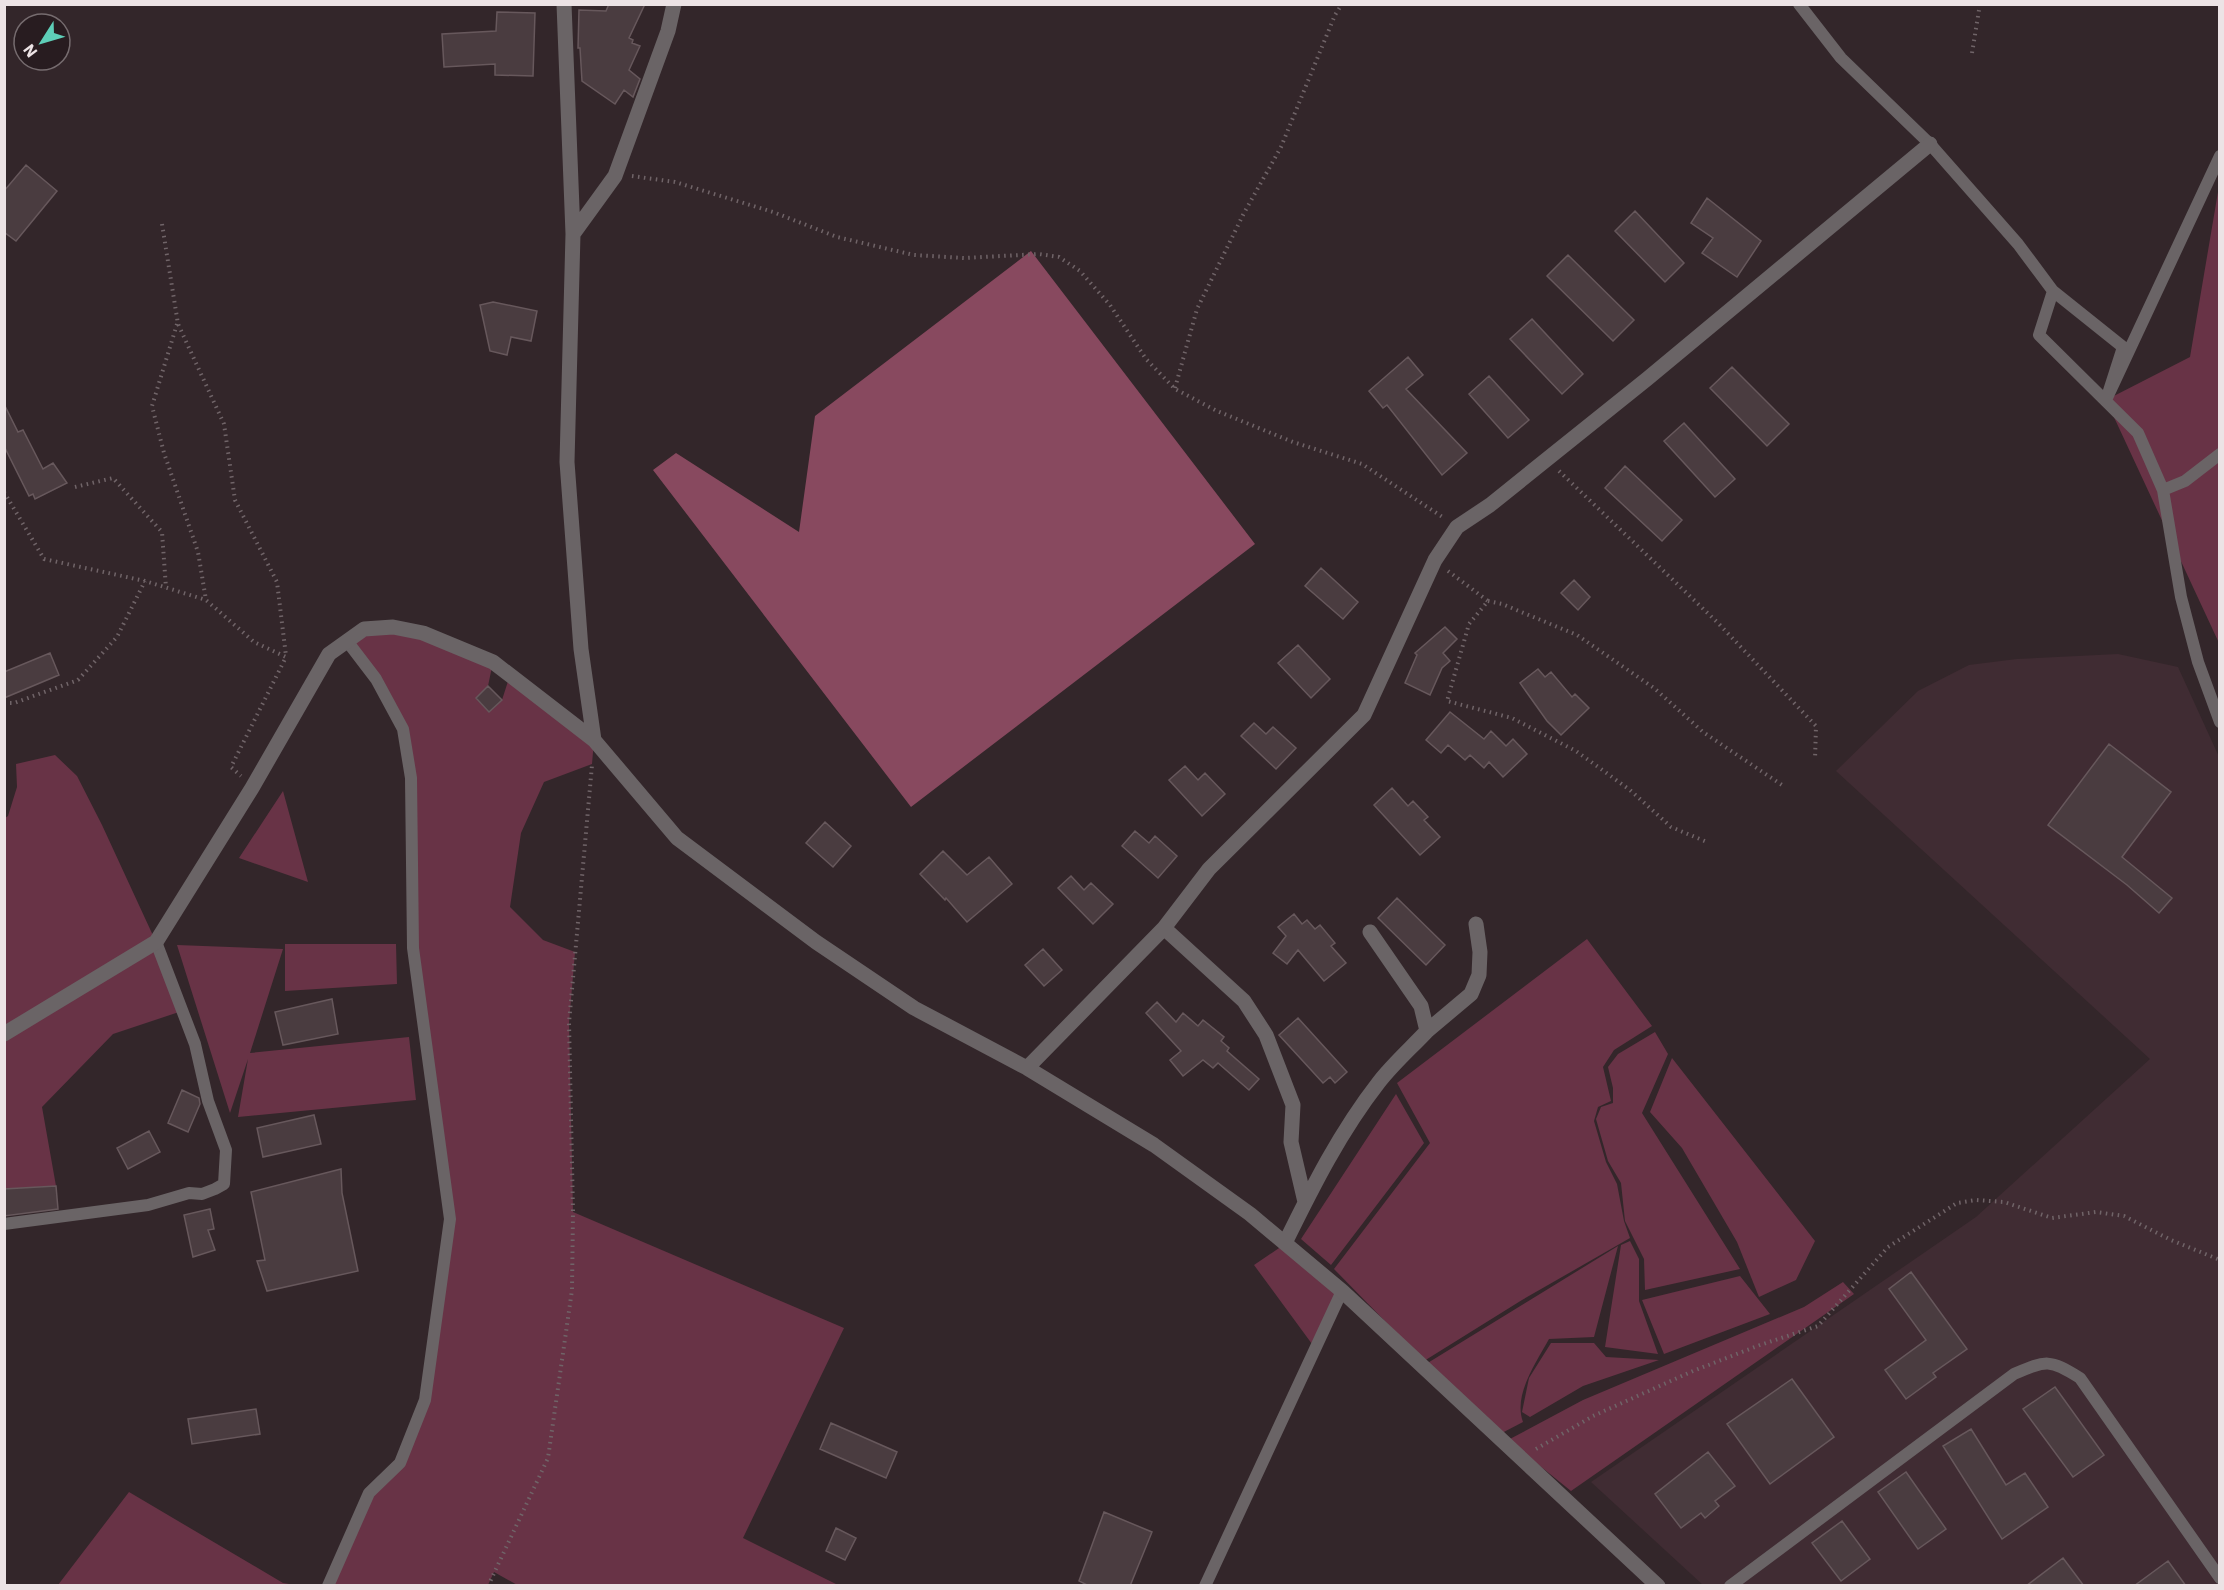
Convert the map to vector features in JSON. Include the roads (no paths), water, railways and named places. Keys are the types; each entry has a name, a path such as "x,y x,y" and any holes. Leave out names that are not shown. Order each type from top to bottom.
{"street":[{"path":"564,4 573,234 567,462 581,649 594,740"},
{"path":"573,234 615,176 668,31 674,4"},
{"path":"1027,1068 1164,928 1209,869 1364,715 1435,560 1457,526 1490,505 1647,379 1930,144"},
{"path":"4,1034 156,942 252,788 329,654 364,629 393,627 423,633 493,662 594,740 677,838 816,942 914,1008 1027,1068 1154,1145 1250,1214 1342,1291 1658,1586"},
{"path":"1285,1243 1315,1180 1349,1123 1380,1080 1427,1031 1471,994 1479,975 1480,952 1476,924"},
{"path":"1164,928 1244,1001 1266,1035 1293,1105 1291,1142 1305,1203"},
{"path":"1370,932 1421,1006 1427,1031"}],"lane":[{"path":"1799,4 1841,58 1930,144 2018,244 2053,291 2123,347 2106,400"},
{"path":"2106,400 2220,156"},
{"path":"2053,291 2039,335 2138,433 2163,489 2181,597 2198,662 2220,722"},
{"path":"2163,489 2185,481 2220,454"},
{"path":"328,1586 369,1493 400,1463 425,1400 450,1219 414,948 411,778 403,729 376,679 347,641"},
{"path":"4,1224 148,1205 189,1193 202,1194 224,1184 226,1150 208,1101 195,1044 156,942"},
{"path":"1205,1586 1342,1291"},
{"path":"1730,1586 2014,1374 2036,1365 2056,1363 2080,1378 2220,1578"}]}
